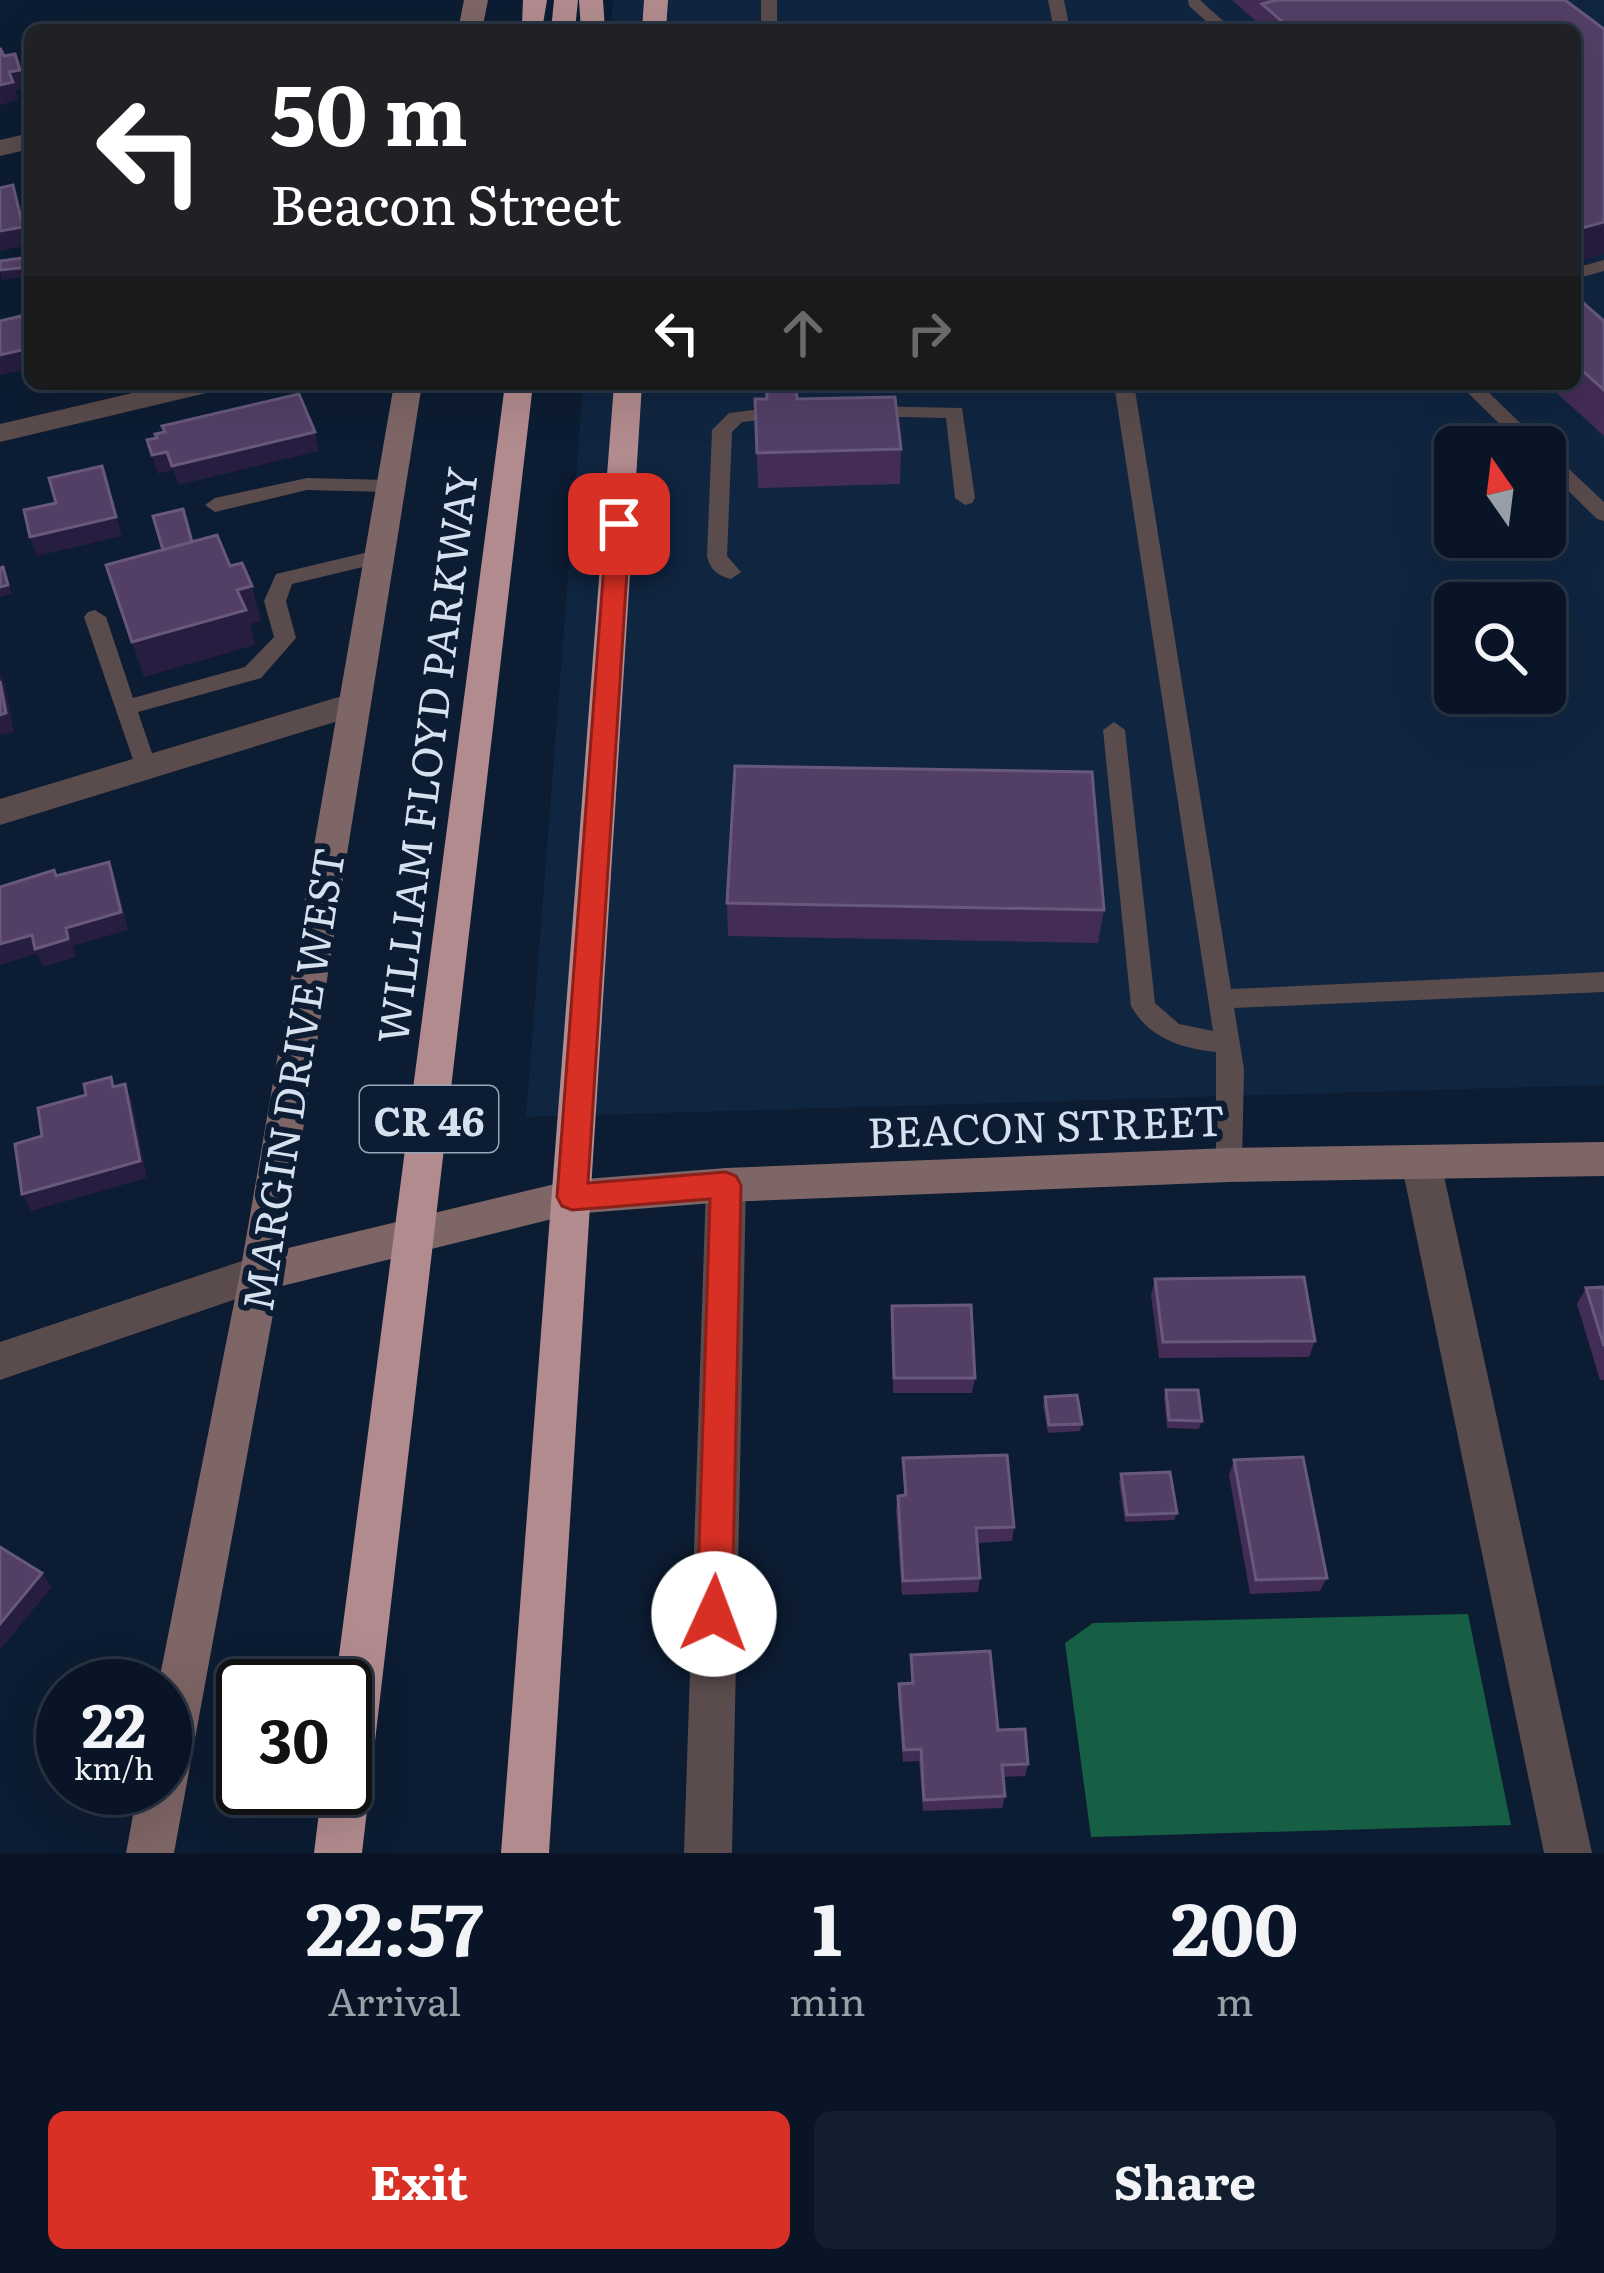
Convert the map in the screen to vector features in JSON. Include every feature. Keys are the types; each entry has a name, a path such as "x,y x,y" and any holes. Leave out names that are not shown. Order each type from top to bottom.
{"highway":[{"name":"WILLIAM FLOYD PARKWAY","path":"338,1853 518,390"},
{"path":"525,1853 628,390"}],"street":[{"path":"0,433 183,390"},
{"name":"MARGIN DRIVE WEST","path":"187,1659 260,1274 406,390"},
{"path":"0,812 147,771 352,704"},
{"name":"BEACON STREET","path":"260,1274 572,1197 726,1185 1228,1165 1604,1159"},
{"path":"1420,1162 1568,1853"},
{"path":"708,1853 726,1185"},
{"path":"0,1361 260,1274"},
{"path":"150,1853 157,1815"}],"lane":[{"path":"1194,3 1218,24"},
{"path":"1125,390 1229,1056 1228,1165"},
{"path":"1475,390 1513,426"},
{"path":"730,572 719,565 717,556 722,430 736,417 814,412"},
{"path":"838,412 955,412 964,498"},
{"path":"1566,477 1604,514"},
{"path":"215,505 307,484 389,486"},
{"path":"126,709 253,673 285,638 275,601 283,578 377,557"},
{"path":"95,617 147,771"},
{"path":"1114,730 1143,1006 1158,1027 1229,1056"},
{"path":"1221,999 1604,982"}],"shaded area":[{"path":"613,0 1604,0 1604,1085 526,1117 583,390 1581,390 1581,24 611,24"}],"green space":[{"path":"1468,1614 1511,1825 1091,1837 1065,1643 1093,1623"}],"building":[{"path":"1276,0 1565,0 1604,29 1604,222 1581,228 1581,24 1285,24 1262,4"},
{"path":"0,48 4,56 15,54 20,70 9,72 13,82 0,85"},
{"path":"13,185 23,227 0,231 0,188"},
{"path":"24,258 24,268 0,270 0,261"},
{"path":"1581,301 1604,321 1604,390 1581,369"},
{"path":"24,315 24,349 0,355 0,321"},
{"path":"766,390 796,390 797,399 895,397 901,449 757,453 755,399 767,399"},
{"path":"299,394 315,432 172,466 167,452 152,455 147,440 165,432 162,426"},
{"path":"102,466 116,517 30,537 24,510 56,503 49,478"},
{"path":"183,509 192,542 163,550 153,516"},
{"path":"217,535 230,566 242,563 252,586 237,590 246,610 132,642 106,565"},
{"path":"0,568 8,585 0,587"},
{"path":"0,681 6,713 0,715"},
{"path":"735,766 1092,772 1104,910 727,903"},
{"path":"109,862 121,912 66,928 68,939 35,949 32,935 0,944 0,887 54,870 56,876"},
{"path":"111,1077 113,1087 125,1084 140,1161 22,1194 15,1144 42,1136 38,1108 86,1095 84,1084"},
{"path":"1304,1277 1315,1341 1163,1342 1155,1279"},
{"path":"1604,1287 1604,1346 1586,1288"},
{"path":"971,1305 975,1378 894,1378 892,1306"},
{"path":"1166,1390 1198,1390 1202,1421 1169,1420"},
{"path":"1077,1395 1082,1424 1049,1425 1045,1397"},
{"path":"1007,1455 1014,1527 976,1528 980,1578 903,1581 898,1496 906,1495 903,1458"},
{"path":"1303,1457 1327,1578 1256,1580 1234,1460"},
{"path":"1170,1472 1177,1513 1127,1515 1121,1474"},
{"path":"0,1547 42,1573 0,1624"},
{"path":"990,1651 998,1730 1025,1729 1028,1764 1002,1765 1005,1796 924,1800 921,1749 904,1750 899,1684 913,1683 911,1655"}],"route":[{"path":"619,524 572,1197 726,1185 714,1614"}]}
